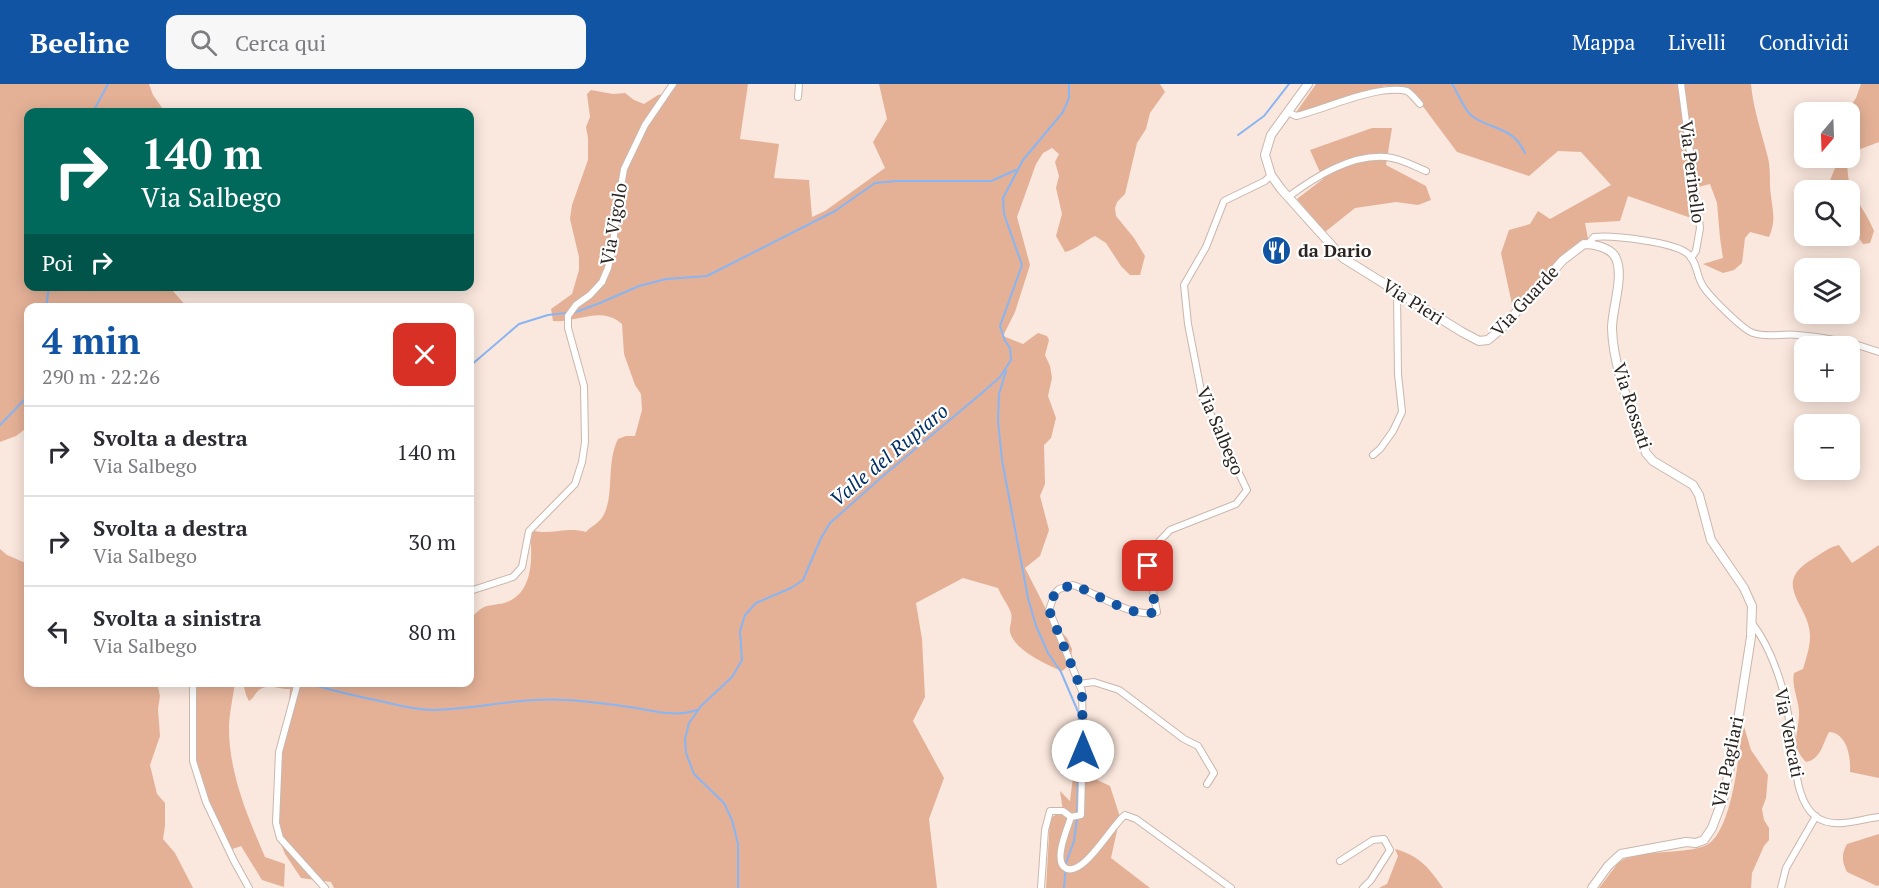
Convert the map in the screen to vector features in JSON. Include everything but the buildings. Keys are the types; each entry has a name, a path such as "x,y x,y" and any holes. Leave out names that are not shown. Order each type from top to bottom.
{"street":[{"name":"Via Vigolo","path":"474,590 513,577 522,567 529,531 575,484 585,442 584,386 568,328 568,316 576,305 602,282 613,246 615,215 624,169 645,125 673,84"},
{"path":"798,97 799,84"},
{"path":"1271,176 1265,155 1271,135 1308,84"},
{"name":"Via Perinello","path":"1586,244 1594,237 1612,237 1671,245 1686,252 1691,258 1696,251 1700,228 1681,84"},
{"path":"1288,112 1296,116 1355,94 1388,87 1406,91 1420,104"},
{"path":"1288,196 1331,170 1373,157 1399,159 1426,171"},
{"name":"Via Pieri","path":"1271,176 1343,258 1461,332"},
{"name":"Via Salbego","path":"1041,888 1045,830 1050,811 1064,812 1071,817 1081,815 1082,691 1049,610 1055,592 1073,585 1131,610 1151,614 1156,612 1148,566 1151,550 1170,530 1236,504 1246,490 1202,396 1188,324 1184,285 1206,247 1224,201 1271,176"},
{"name":"Via Guarde","path":"1461,332 1479,340 1488,340 1501,329 1563,261 1586,244"},
{"name":"Via Rossati","path":"1586,244 1600,246 1613,254 1619,271 1612,313 1612,339 1618,366 1646,453 1661,467 1682,476 1693,484 1699,495 1711,540 1744,588 1752,606 1751,623"},
{"path":"1691,258 1702,286 1741,326 1752,333 1798,334 1862,346 1879,352"},
{"path":"1373,455 1393,431 1402,412 1398,374 1397,292"},
{"name":"Via Vencati","path":"1751,623 1765,641 1776,669 1784,696 1795,774 1803,798 1816,816"},
{"name":"Via Pagliari","path":"1592,888 1608,866 1621,854 1686,842 1696,843 1704,840 1712,828 1729,778 1751,623"},
{"path":"1079,684 1094,682 1119,690 1184,739 1198,746 1214,773 1207,784"},
{"path":"193,687 193,760 206,802 249,888"},
{"path":"297,687 279,752 276,823 280,837 298,860 326,888"},
{"path":"1071,817 1062,842 1060,860 1067,868 1081,867 1118,820 1125,815 1136,819 1231,888"},
{"path":"1781,888 1786,868 1816,816 1842,824 1879,817"},
{"path":"1340,861 1373,840 1384,838 1390,850 1371,880 1363,888"}],"shaded area":[{"path":"0,84 149,84 162,108 24,108 24,291 173,291 183,303 24,303 24,430 0,442"},
{"path":"670,84 748,84 740,139 779,144 774,178 809,180 812,217 825,211 885,168 873,142 887,119 879,84 1160,84 1165,92 1150,113 1146,129 1137,143 1125,194 1117,202 1115,208 1116,216 1145,256 1140,275 1130,275 1106,243 1095,236 1065,252 1056,236 1062,214 1056,188 1059,176 1055,162 1059,154 1052,148 1043,153 1036,164 1017,217 1030,265 1015,312 1003,336 1023,344 1038,333 1047,336 1049,340 1045,355 1052,378 1048,396 1056,418 1051,438 1044,445 1045,484 1040,496 1049,530 1040,556 1025,568 1053,623 1067,638 1072,649 1070,665 1062,671 1032,656 1018,645 1010,632 1011,613 998,588 963,578 916,603 922,639 925,697 913,721 944,778 929,819 937,888 334,888 331,882 301,878 285,854 273,824 276,793 275,757 288,723 290,689 270,687 474,687 474,615 484,607 507,602 523,589 530,571 530,530 586,532 601,519 606,511 614,449 618,439 635,436 642,410 641,394 635,385 624,354 622,324 614,318 597,315 553,321 551,309 572,294 579,270 579,257 570,219 572,205 588,160 586,127 590,117 587,94 591,90 613,94 625,93 644,104 664,94"},
{"path":"1316,84 1751,84 1769,163 1773,226 1769,237 1750,232 1745,238 1742,263 1734,270 1723,273 1703,264 1723,258 1717,203 1710,184 1698,187 1694,219 1628,196 1620,221 1585,223 1588,239 1569,249 1513,309 1501,253 1509,230 1530,224 1538,211 1550,219 1611,185 1581,152 1558,151 1529,176 1457,152 1416,97 1385,86 1295,114"},
{"path":"1861,84 1879,84 1879,142 1860,149 1860,102 1853,102"},
{"path":"1372,128 1392,128 1386,165 1426,186 1431,200 1418,205 1396,202 1355,208 1325,232 1297,199 1323,179 1310,150"},
{"path":"1835,168 1848,168 1849,180 1830,180"},
{"path":"1860,205 1874,231 1870,243 1863,244 1860,239"},
{"path":"1839,545 1852,563 1879,545 1879,778 1850,772 1847,747 1835,733 1829,732 1818,755 1806,762 1796,745 1799,710 1794,673 1803,669 1810,637 1809,626 1793,587 1794,578 1799,569 1811,560"},
{"path":"0,549 7,555 24,562 24,687 158,687 160,736 150,765 157,794 165,803 163,839 175,853 193,888 0,888"},
{"path":"193,687 234,687 229,724 235,776 245,809 265,857 285,864 284,887 262,880 241,846 227,851 192,754"},
{"path":"244,687 270,687 258,691 249,701"},
{"path":"1743,723 1751,750 1768,775 1766,798 1762,809 1764,820 1769,828 1769,840 1752,873 1751,888 1599,888 1618,863 1624,859 1643,854 1702,847 1712,840 1721,828 1728,811"},
{"path":"1074,769 1110,786 1120,817 1111,858 1150,888 1046,888 1050,818 1063,811 1060,791 1070,801"},
{"path":"1879,834 1879,885 1877,886 1847,872 1843,858 1847,844"},
{"path":"1395,849 1417,859 1433,874 1443,888 1379,888 1387,884 1398,856"}],"waterway":[{"path":"95,108 108,84"},
{"name":"Valle del Rupiaro","path":"738,888 738,844 732,820 724,803 694,774 686,753 685,739 689,723 701,706 732,677 742,660 740,631 745,615 756,603 791,588 803,580 830,523 1000,377 1011,360 1010,348 1000,326 1022,265 1004,214 1003,198 1023,160 1063,112 1069,98 1069,84"},
{"path":"1238,135 1264,116 1289,84"},
{"path":"1452,84 1472,116 1508,133 1520,144 1525,153"},
{"path":"474,363 519,324 548,315 576,312 639,286 666,279 707,276 835,211 875,183 991,181 1016,170"},
{"path":"47,303 48,291"},
{"path":"1006,371 999,394 998,421 1002,460 1028,598 1036,626 1048,653 1061,672 1079,714 1077,818 1074,841 1066,863 1064,888"},
{"path":"0,425 24,400"},
{"path":"321,687 425,710 549,700 574,700 671,713 697,710"}],"place":[{"name":"da Dario","path":"1277,251"}],"route":[{"path":"1083,751 1082,691 1052,619 1049,610 1051,602 1055,592 1073,585 1087,589 1131,610 1151,614 1156,612 1148,566"}]}
